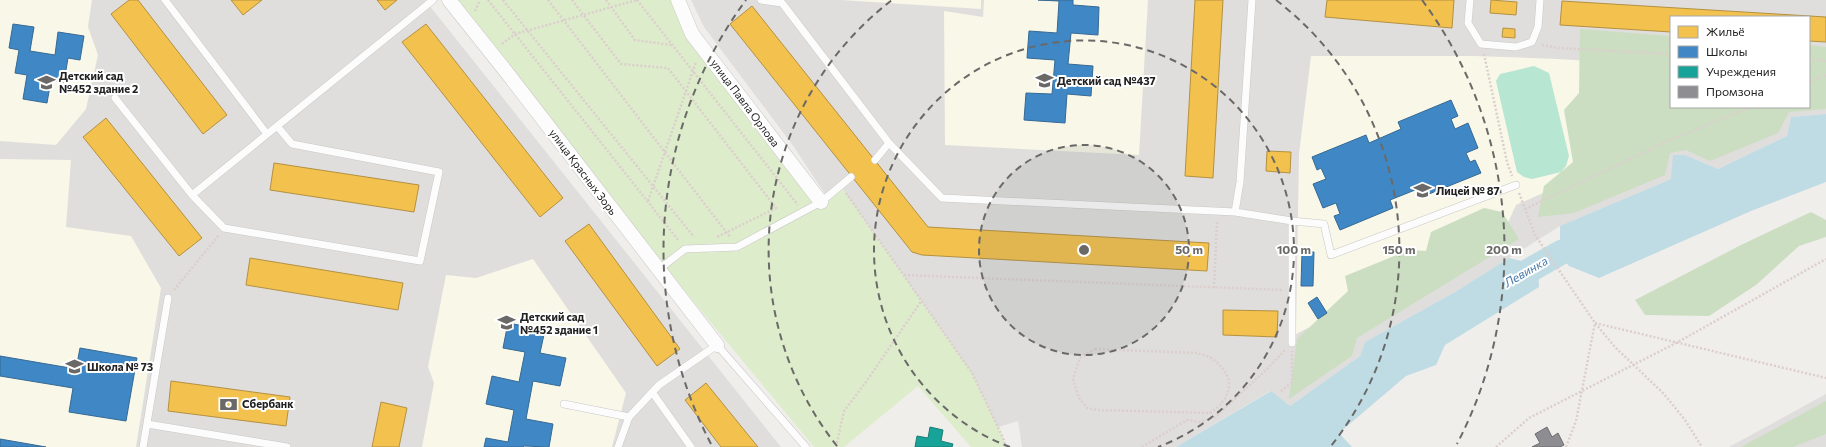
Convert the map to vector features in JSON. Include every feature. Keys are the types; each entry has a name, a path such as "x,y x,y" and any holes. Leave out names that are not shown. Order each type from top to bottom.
{"street":[{"name":"улица Красных Зорь","path":"449,0 717,345"},
{"name":"улица Павла Орлова","path":"678,0 692,34 821,202"}],"lane":[{"path":"165,0 267,134"},
{"path":"192,195 433,0"},
{"path":"761,0 782,3 889,143 942,198 1235,212 1292,221 1324,224 1331,255 1516,186"},
{"path":"1235,212 1240,182 1252,0"},
{"path":"1470,0 1468,23 1481,44 1516,47 1532,42 1538,27 1540,0"},
{"path":"115,98 192,195 224,228 420,261 439,172 292,144 277,126"},
{"path":"875,160 889,143"},
{"path":"658,270 685,248 737,247 821,202 851,177"},
{"path":"1292,221 1292,343"},
{"path":"143,447 168,298"},
{"path":"618,447 629,417 652,392 659,385 717,345 806,447"},
{"path":"652,392 691,447"},
{"path":"564,404 629,417"},
{"path":"147,424 287,447"}],"path":[{"path":"488,0 685,248"},
{"path":"503,0 694,237 701,237"},
{"path":"548,0 737,247"},
{"path":"572,0 622,64 668,68 776,208 717,237 709,237"},
{"path":"606,0 635,40 672,45"},
{"path":"515,34 637,0 803,212"},
{"path":"1532,42 1558,48 1670,54"},
{"path":"1481,44 1507,162 1535,235 1595,323 1615,347 1664,394 1685,420 1702,447"},
{"path":"648,201 702,46"},
{"path":"1810,59 1826,60"},
{"path":"1810,82 1826,75"},
{"path":"1525,209 1668,142 1748,108"},
{"path":"841,186 972,373 1006,447"},
{"path":"1214,288 1217,212"},
{"path":"168,298 224,228"},
{"path":"1496,447 1529,418 1581,390 1678,342 1826,259"},
{"path":"904,275 1291,290"},
{"path":"836,447 844,411 866,382 922,300"},
{"path":"1595,323 1826,378"},
{"path":"1566,447 1572,435 1576,421 1595,323"},
{"path":"1281,391 1292,382 1292,343"},
{"path":"1142,447 1187,420 1200,422 1215,417 1292,343"},
{"path":"1095,349 1197,353 1213,358 1220,365 1228,377 1230,387 1226,399 1221,406 1210,413 1097,410 1087,408 1079,398 1073,379 1080,358 1095,349"}],"shaded area":[{"path":"0,0 425,0 781,447 0,447"},
{"name":"Детский сад №452 здание 2","path":"0,0 92,0 88,27 98,55 86,109 56,145 0,141"},
{"path":"691,0 1826,0 1826,114 1791,117 1787,136 1718,169 1685,155 1671,179 1560,226 1455,292 1365,342 1360,356 1290,406 1270,391 1176,447 1022,447 1018,421 982,432 794,147 704,27"},
{"path":"841,0 981,0 981,9"},
{"name":"Детский сад №437","path":"984,0 1148,0 1139,155 945,145 944,11 983,17"},
{"name":"Лицей № 87","path":"1311,56 1474,56 1558,59 1670,66 1670,108 1579,177 1516,205 1505,229 1296,334 1299,154"},
{"name":"Школа № 73","path":"0,159 71,160 66,227 131,236 161,288 136,447 0,447"},
{"name":"Детский сад №452 здание 1","path":"533,259 626,393 612,447 422,447 434,383 428,367 446,275 476,278"},
{"path":"1826,394 1826,447 1729,447"}],"green space":[{"path":"458,0 678,0 692,34 820,202 841,186 972,373 1006,447 971,447 918,386 844,447 814,447 664,266"},
{"path":"1580,29 1670,36 1670,108 1810,108 1810,45 1826,47 1826,109 1789,112 1778,133 1710,161 1686,150 1670,153 1665,175 1574,213 1538,217 1544,186 1573,162 1564,110 1579,93"},
{"path":"1534,66 1549,73 1569,156 1566,166 1561,172 1532,179 1524,177 1517,172 1496,81 1500,74"},
{"path":"1484,208 1502,212 1519,239 1357,338 1352,356 1289,399 1297,339 1348,291 1345,276 1409,250 1426,251 1431,232"},
{"path":"1811,212 1826,220 1826,237 1799,246 1756,285 1709,316 1645,315 1635,300 1741,245"},
{"path":"1826,401 1826,434 1793,447 1741,447"}],"water":[{"path":"1826,114 1826,182 1751,211 1599,278 1569,266 1560,253 1560,226 1671,179 1673,155 1685,155 1718,169 1787,136 1791,117"},
{"path":"1509,258 1538,265 1539,287 1445,345 1436,365 1406,376 1339,433 1352,447 1176,447 1271,391 1290,406 1360,356 1365,342 1455,292"}],"building: Жильё":[{"path":"129,0 138,0 227,115 203,134 111,14"},
{"path":"231,0 262,0 243,15"},
{"path":"377,0 397,0 385,10"},
{"path":"1195,0 1223,0 1213,178 1185,176"},
{"path":"1327,0 1454,0 1452,28 1325,17"},
{"path":"1491,0 1517,2 1516,15 1490,13"},
{"path":"1562,1 1810,16 1670,16 1670,32 1560,25"},
{"path":"752,6 928,227 1209,243 1207,271 922,255 912,252 730,24"},
{"path":"1810,16 1826,17 1826,42 1810,41"},
{"path":"426,24 563,198 540,217 402,42"},
{"path":"1503,28 1515,29 1515,38 1502,37"},
{"path":"106,118 202,238 179,256 83,137"},
{"path":"1267,151 1291,152 1290,173 1266,171"},
{"path":"274,163 419,185 414,212 270,190"},
{"path":"589,224 680,349 657,366 565,241"},
{"path":"250,258 403,283 398,310 246,285"},
{"path":"1223,310 1278,311 1277,337 1223,335"},
{"path":"171,381 290,397 286,426 168,411"},
{"path":"706,383 758,447 721,447 685,400"},
{"path":"381,402 407,408 399,447 372,447"}],"building: Школы":[{"path":"1038,0 1073,0 1073,5 1099,7 1098,35 1071,33 1068,64 1093,66 1091,96 1067,94 1065,123 1024,120 1026,93 1052,94 1055,60 1027,58 1029,31 1057,33 1059,1"},
{"path":"13,24 34,27 30,51 55,55 58,32 84,36 80,60 68,58 64,82 51,80 47,103 23,99 27,75 15,73 19,50 9,48"},
{"path":"1451,100 1458,116 1451,119 1455,129 1468,123 1478,148 1466,153 1470,162 1475,160 1481,173 1429,194 1425,186 1390,200 1393,208 1340,230 1334,216 1340,214 1336,203 1323,208 1313,184 1326,179 1321,168 1317,170 1312,157 1366,135 1369,143 1401,129 1398,122"},
{"path":"1302,252 1314,252 1313,286 1301,286"},
{"path":"1317,297 1327,313 1318,319 1308,303"},
{"path":"508,323 545,330 540,353 566,358 560,386 533,381 526,419 553,424 549,447 484,447 486,438 508,442 514,410 486,404 492,376 519,382 525,352 503,348"},
{"path":"80,348 137,358 126,421 69,412 73,388 0,376 0,356 76,369"},
{"path":"0,439 46,447 0,447"}],"building: Учреждения":[{"path":"930,427 943,430 941,441 953,444 952,447 915,447 917,436 928,438"}],"building: Промзона":[{"path":"1547,427 1552,437 1558,433 1564,445 1560,447 1532,447 1540,443 1535,434"}],"waterway":[{"name":"Левинка","path":"1509,282 1560,253 1591,240"}],"place":[{"name":"Детский сад №437","path":"1044,81"},
{"name":"Детский сад №452 здание 2","path":"46,82"},
{"name":"Лицей № 87","path":"1423,191"},
{"name":"Детский сад №452 здание 1","path":"507,323"},
{"name":"Школа № 73","path":"74,367"},
{"name":"Сбербанк","path":"229,404"}]}
